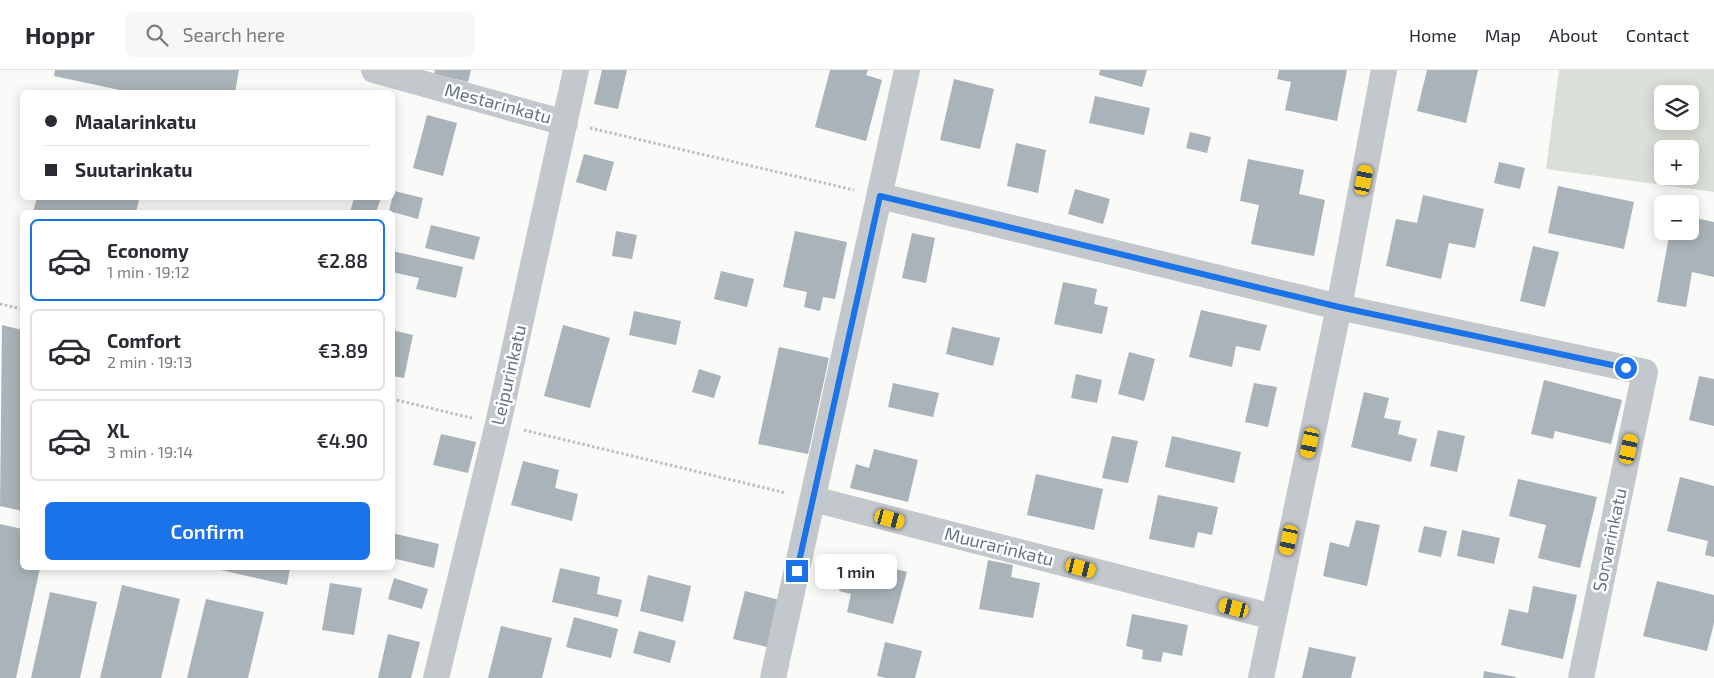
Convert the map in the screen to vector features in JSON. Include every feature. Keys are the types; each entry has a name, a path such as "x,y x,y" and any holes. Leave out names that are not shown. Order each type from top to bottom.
{"street":[{"name":"Mestarinkatu","path":"374,70 565,123"},
{"name":"Leipurinkatu","path":"436,678 498,424 576,70"},
{"path":"773,678 907,70"},
{"path":"1261,678 1339,307 1384,70"},
{"path":"880,196 1339,307"},
{"name":"Sorvarinkatu","path":"1339,307 1645,372 1581,678"},
{"name":"Muurarinkatu","path":"813,499 1273,618"}],"path":[{"path":"565,123 880,196"},
{"path":"0,304 20,309"},
{"path":"395,400 813,499"}],"shaded area":[{"path":"1559,70 1714,70 1714,192 1663,185 1699,185 1699,140 1654,140 1654,184 1546,169"}],"building":[{"path":"55,70 239,70 235,90 120,90 54,76"},
{"path":"435,70 471,70 468,82 434,74"},
{"path":"602,70 627,70 618,109 594,104"},
{"path":"830,70 868,70 866,75 882,80 866,141 815,127"},
{"path":"1100,70 1147,70 1142,87 1099,75"},
{"path":"1279,70 1347,70 1337,121 1285,110 1291,82 1277,79"},
{"path":"1427,70 1478,70 1466,123 1417,111"},
{"path":"954,79 994,89 980,149 940,140"},
{"path":"1095,96 1150,108 1144,135 1089,123"},
{"path":"427,115 457,123 443,176 413,168"},
{"path":"1190,132 1211,137 1207,153 1186,148"},
{"path":"1016,143 1046,150 1038,193 1007,186"},
{"path":"584,154 614,162 606,191 576,182"},
{"path":"1248,159 1304,170 1299,194 1325,200 1314,256 1251,244 1259,205 1240,201"},
{"path":"1499,162 1525,168 1520,189 1494,183"},
{"path":"1558,186 1634,202 1624,249 1548,233"},
{"path":"1075,189 1110,199 1103,224 1068,214"},
{"path":"395,191 423,198 418,219 395,213 395,210 389,210 392,200 395,200"},
{"path":"1423,195 1484,209 1475,248 1449,243 1441,279 1386,266 1396,219 1417,223"},
{"path":"36,200 139,200 136,210 34,210"},
{"path":"353,200 380,200 377,210 351,210"},
{"path":"1699,219 1714,222 1714,277 1692,272 1686,307 1657,302 1668,240 1699,240"},
{"path":"431,225 480,237 474,260 425,248"},
{"path":"616,231 637,235 632,259 612,256"},
{"path":"795,231 847,242 835,299 823,297 820,311 804,307 807,292 783,287"},
{"path":"912,233 935,238 926,283 902,278"},
{"path":"1533,246 1559,252 1545,307 1520,301"},
{"path":"395,252 463,267 456,298 416,289 419,278 395,273"},
{"path":"721,271 754,279 747,307 714,299"},
{"path":"1063,282 1097,289 1094,304 1108,307 1102,334 1054,324"},
{"path":"1201,310 1267,325 1260,351 1236,346 1232,367 1189,357"},
{"path":"634,311 681,321 676,345 629,335"},
{"path":"2,325 20,330 20,511 0,506"},
{"path":"563,325 610,338 590,408 544,396"},
{"path":"952,327 1000,338 993,366 946,354"},
{"path":"395,331 413,335 404,378 395,376"},
{"path":"779,347 829,358 808,454 758,444"},
{"path":"1129,352 1155,359 1144,401 1118,394"},
{"path":"699,369 721,376 714,398 692,392"},
{"path":"1076,374 1102,380 1097,403 1071,398"},
{"path":"1699,376 1714,379 1714,426 1689,420"},
{"path":"1544,380 1622,400 1611,444 1555,431 1553,439 1531,434"},
{"path":"893,383 939,393 933,417 888,407"},
{"path":"1254,383 1277,387 1268,427 1245,422"},
{"path":"1364,392 1389,398 1384,418 1401,421 1398,434 1417,439 1411,462 1351,447"},
{"path":"1438,430 1465,436 1457,472 1430,466"},
{"path":"441,434 476,442 468,473 433,465"},
{"path":"1112,436 1138,441 1128,483 1102,478"},
{"path":"1172,436 1241,452 1234,483 1165,467"},
{"path":"874,449 918,460 908,502 850,488 856,464 869,468"},
{"path":"523,461 559,470 555,488 578,494 572,521 511,505"},
{"path":"1036,474 1103,489 1094,530 1027,515"},
{"path":"1680,477 1714,486 1714,557 1705,555 1708,541 1667,531"},
{"path":"1518,479 1597,497 1580,568 1538,558 1546,525 1509,516"},
{"path":"1158,495 1218,507 1212,535 1198,532 1194,548 1149,539"},
{"path":"1356,520 1380,525 1367,586 1323,576 1330,542 1349,547"},
{"path":"0,524 20,529 20,570 40,570 16,678 0,678"},
{"path":"1424,526 1447,531 1441,557 1418,552"},
{"path":"1462,530 1500,538 1494,564 1457,556"},
{"path":"395,534 439,544 434,568 395,559"},
{"path":"861,560 907,572 893,624 847,612 851,594 839,591 844,572 857,575"},
{"path":"988,560 1013,565 1011,577 1040,583 1033,618 979,609"},
{"path":"560,568 600,577 597,594 622,600 618,617 552,602"},
{"path":"221,570 290,570 287,585"},
{"path":"648,575 691,586 683,622 640,611"},
{"path":"394,578 428,589 422,609 388,599"},
{"path":"1657,581 1714,595 1714,623 1707,651 1643,636"},
{"path":"330,583 362,588 354,635 322,630"},
{"path":"122,585 180,599 161,678 100,678"},
{"path":"1533,586 1577,595 1563,659 1501,645 1509,609 1528,613"},
{"path":"745,591 779,600 767,647 733,639"},
{"path":"50,592 97,602 80,678 31,678"},
{"path":"206,599 264,612 248,678 187,678"},
{"path":"1132,614 1188,625 1182,656 1163,652 1161,662 1142,659 1143,650 1126,646"},
{"path":"574,617 618,629 611,658 566,647"},
{"path":"501,626 552,638 542,678 488,678"},
{"path":"639,631 676,641 670,663 633,653"},
{"path":"388,634 420,642 411,678 378,678"},
{"path":"885,642 922,651 915,678 886,678 877,676"},
{"path":"1309,647 1356,657 1351,678 1302,678"},
{"path":"1484,671 1516,677 1483,678"}],"route":[{"path":"797,571 880,196 1339,307 1626,368"}]}
